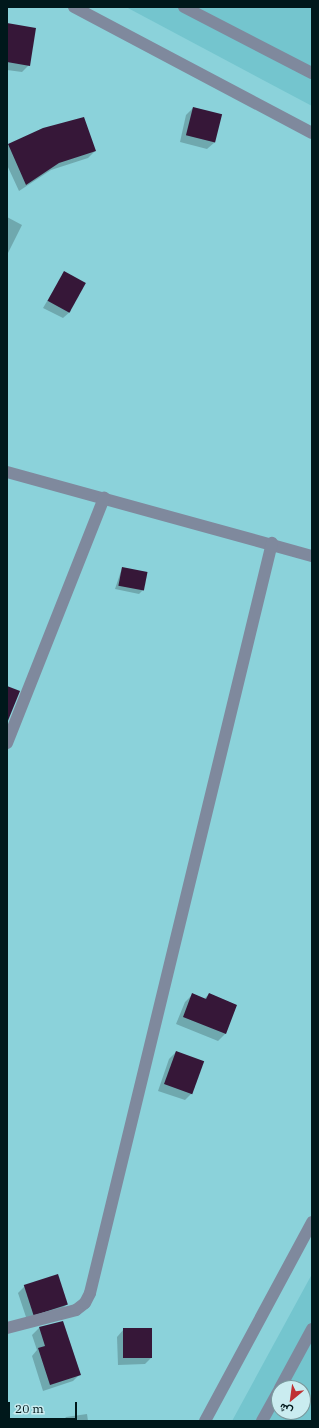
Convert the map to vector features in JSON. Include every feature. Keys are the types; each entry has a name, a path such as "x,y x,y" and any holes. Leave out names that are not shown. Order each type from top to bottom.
{"street":[{"path":"74,7 312,133"},
{"path":"184,7 312,73"},
{"path":"7,472 272,543 312,556"},
{"path":"7,743 104,498"},
{"path":"7,1328 76,1310 85,1303 90,1293 272,543"},
{"path":"204,1421 312,1222"},
{"path":"285,1380 312,1329"},
{"path":"262,1421 271,1405"}],"shaded area":[{"path":"126,7 312,7 312,106"},
{"path":"312,1274 312,1421 232,1421"}],"building":[{"path":"7,23 36,28 30,66 7,62"},
{"path":"193,107 222,114 215,142 186,135"},
{"path":"84,117 96,151 59,163 26,185 8,144 43,128"},
{"path":"64,271 86,283 69,313 48,301"},
{"path":"122,567 148,572 144,591 118,586"},
{"path":"7,686 20,691 7,723"},
{"path":"192,993 206,999 209,993 237,1005 226,1034 183,1017"},
{"path":"176,1051 204,1061 192,1094 164,1084"},
{"path":"58,1274 68,1304 34,1316 24,1285"},
{"path":"63,1321 81,1375 50,1385 38,1348 45,1346 39,1327"},
{"path":"123,1328 152,1328 152,1358 123,1358"}]}
